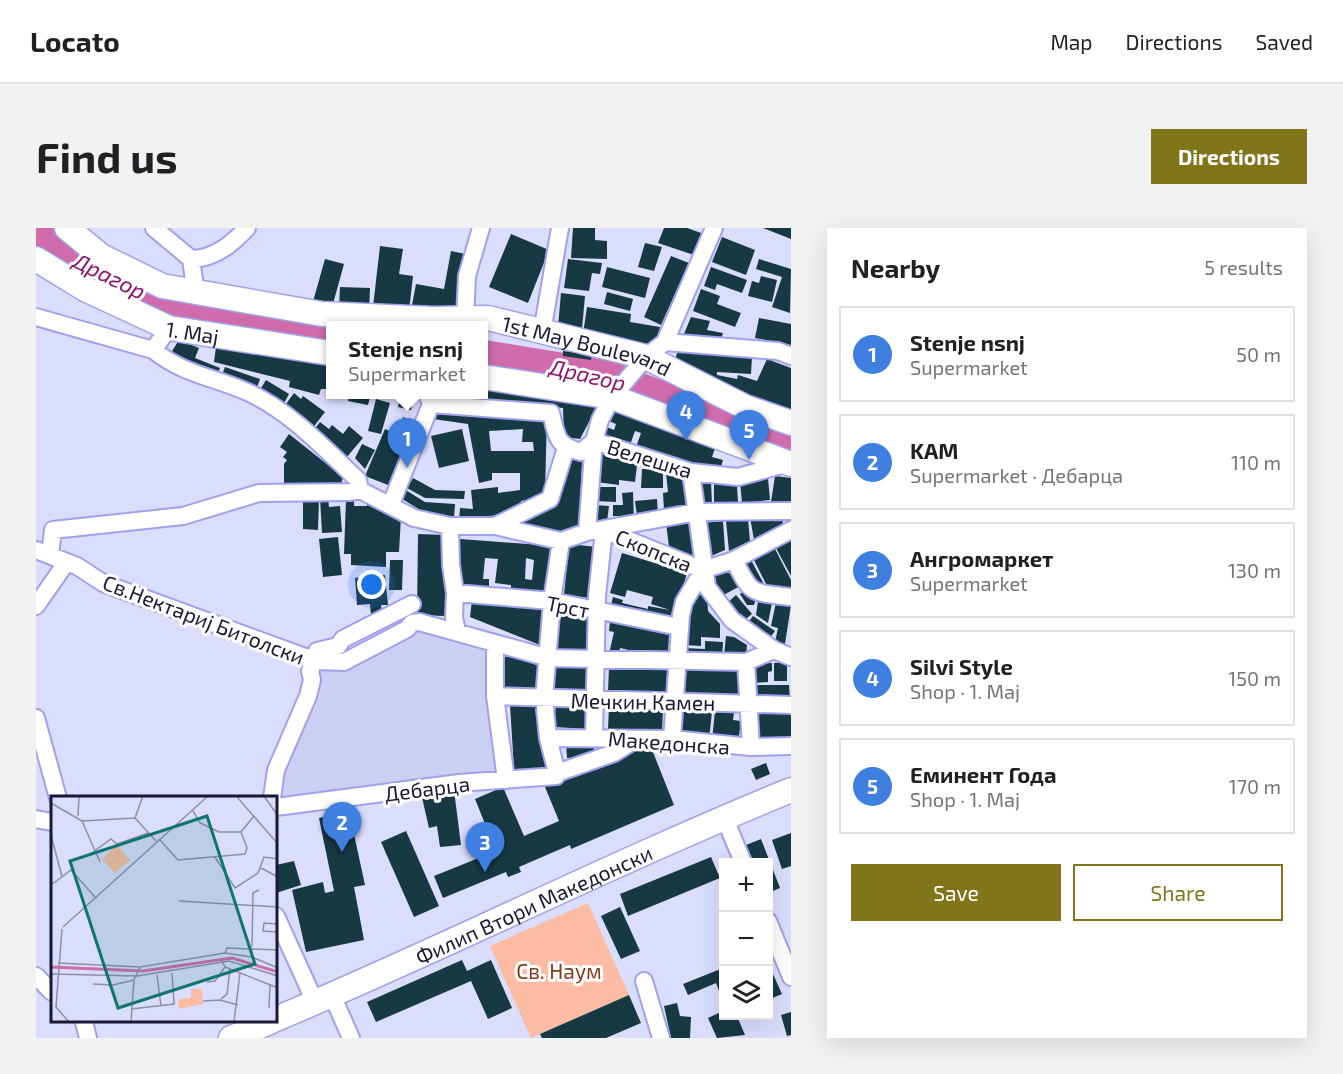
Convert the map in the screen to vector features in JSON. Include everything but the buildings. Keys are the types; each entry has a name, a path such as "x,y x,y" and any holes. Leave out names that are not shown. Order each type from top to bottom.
{"street":[{"name":"1st May Boulevard","path":"67,228 101,255 162,286 196,294 322,314 433,319 488,318 650,356 745,407 791,423"},
{"path":"154,228 174,235 191,259 196,294"},
{"path":"191,259 204,259 232,244 246,228"},
{"path":"465,318 467,276 481,228"},
{"path":"542,332 560,228"},
{"path":"587,532 594,441 600,420 616,393 650,356 714,228"},
{"name":"1. Мај","path":"36,259 85,289 169,328 326,352"},
{"path":"36,317 153,350 184,370 247,392 273,406 298,424 358,480 360,490"},
{"path":"153,350 169,328"},
{"path":"650,356 767,350 791,356"},
{"path":"488,378 616,393 790,464"},
{"path":"391,504 429,399 550,413 560,443 566,448 550,499 495,526"},
{"name":"Велешка","path":"566,448 580,452 594,441 691,472 738,477 790,464"},
{"name":"Скопска","path":"691,472 707,586 732,620 774,650"},
{"path":"43,552 52,530 183,516 259,493 360,490 391,504 414,518 450,526 495,526 561,541 587,532 698,512 791,511"},
{"path":"450,526 451,564 455,593 453,617 457,632"},
{"path":"594,737 595,658 598,640 596,612 604,530"},
{"name":"Скопска","path":"604,530 703,570"},
{"path":"672,739 679,660 679,627 684,602 703,570 734,560 791,530"},
{"path":"557,773 548,738 544,699 552,601 561,541"},
{"name":"Св.Нектариј Битолски","path":"43,552 77,566 103,583 316,661 344,662 407,629 412,623 440,626 549,658 746,662 774,650"},
{"path":"734,560 749,589 758,593 791,597"},
{"path":"36,606 66,563"},
{"name":"Трст","path":"455,593 552,601 596,612 679,627"},
{"path":"272,796 276,770 308,696 312,680 310,670 316,661 317,651 338,646 343,639 412,604"},
{"path":"495,644 495,696 506,780"},
{"path":"774,650 791,657"},
{"path":"746,662 751,747"},
{"name":"Мечкин Камен","path":"495,696 791,705"},
{"path":"36,718 57,796"},
{"name":"Македонска","path":"548,738 672,739 751,747 791,746"},
{"name":"Дебарца","path":"278,807 556,776 557,773 614,753 635,740"},
{"name":"Филип Втори Македонски","path":"278,1018 791,790"},
{"path":"724,818 741,858"},
{"path":"36,819 51,822"},
{"path":"278,921 323,999 351,1038"},
{"path":"773,933 791,977"},
{"path":"36,976 51,991"},
{"path":"644,981 661,1038"},
{"path":"84,1023 88,1038"},
{"path":"231,1038 268,1023"}],"shaded area":[{"path":"412,623 495,644 506,780 278,807 276,770 310,671 344,662"}],"green space":[{"name":"Св. Наум","path":"588,903 629,995 531,1038 490,946"}],"waterway":[{"name":"Драгор","path":"36,232 86,269 142,293 210,315 326,331"},
{"name":"Драгор","path":"488,355 607,374 791,444"}],"place":[{"name":"Silvi Style","path":"686,441"},
{"name":"Еминент Года","path":"749,460"},
{"name":"Stenje nsnj","path":"407,468"},
{"name":"KAM","path":"342,852"},
{"name":"Ангромаркет","path":"485,872"}]}
